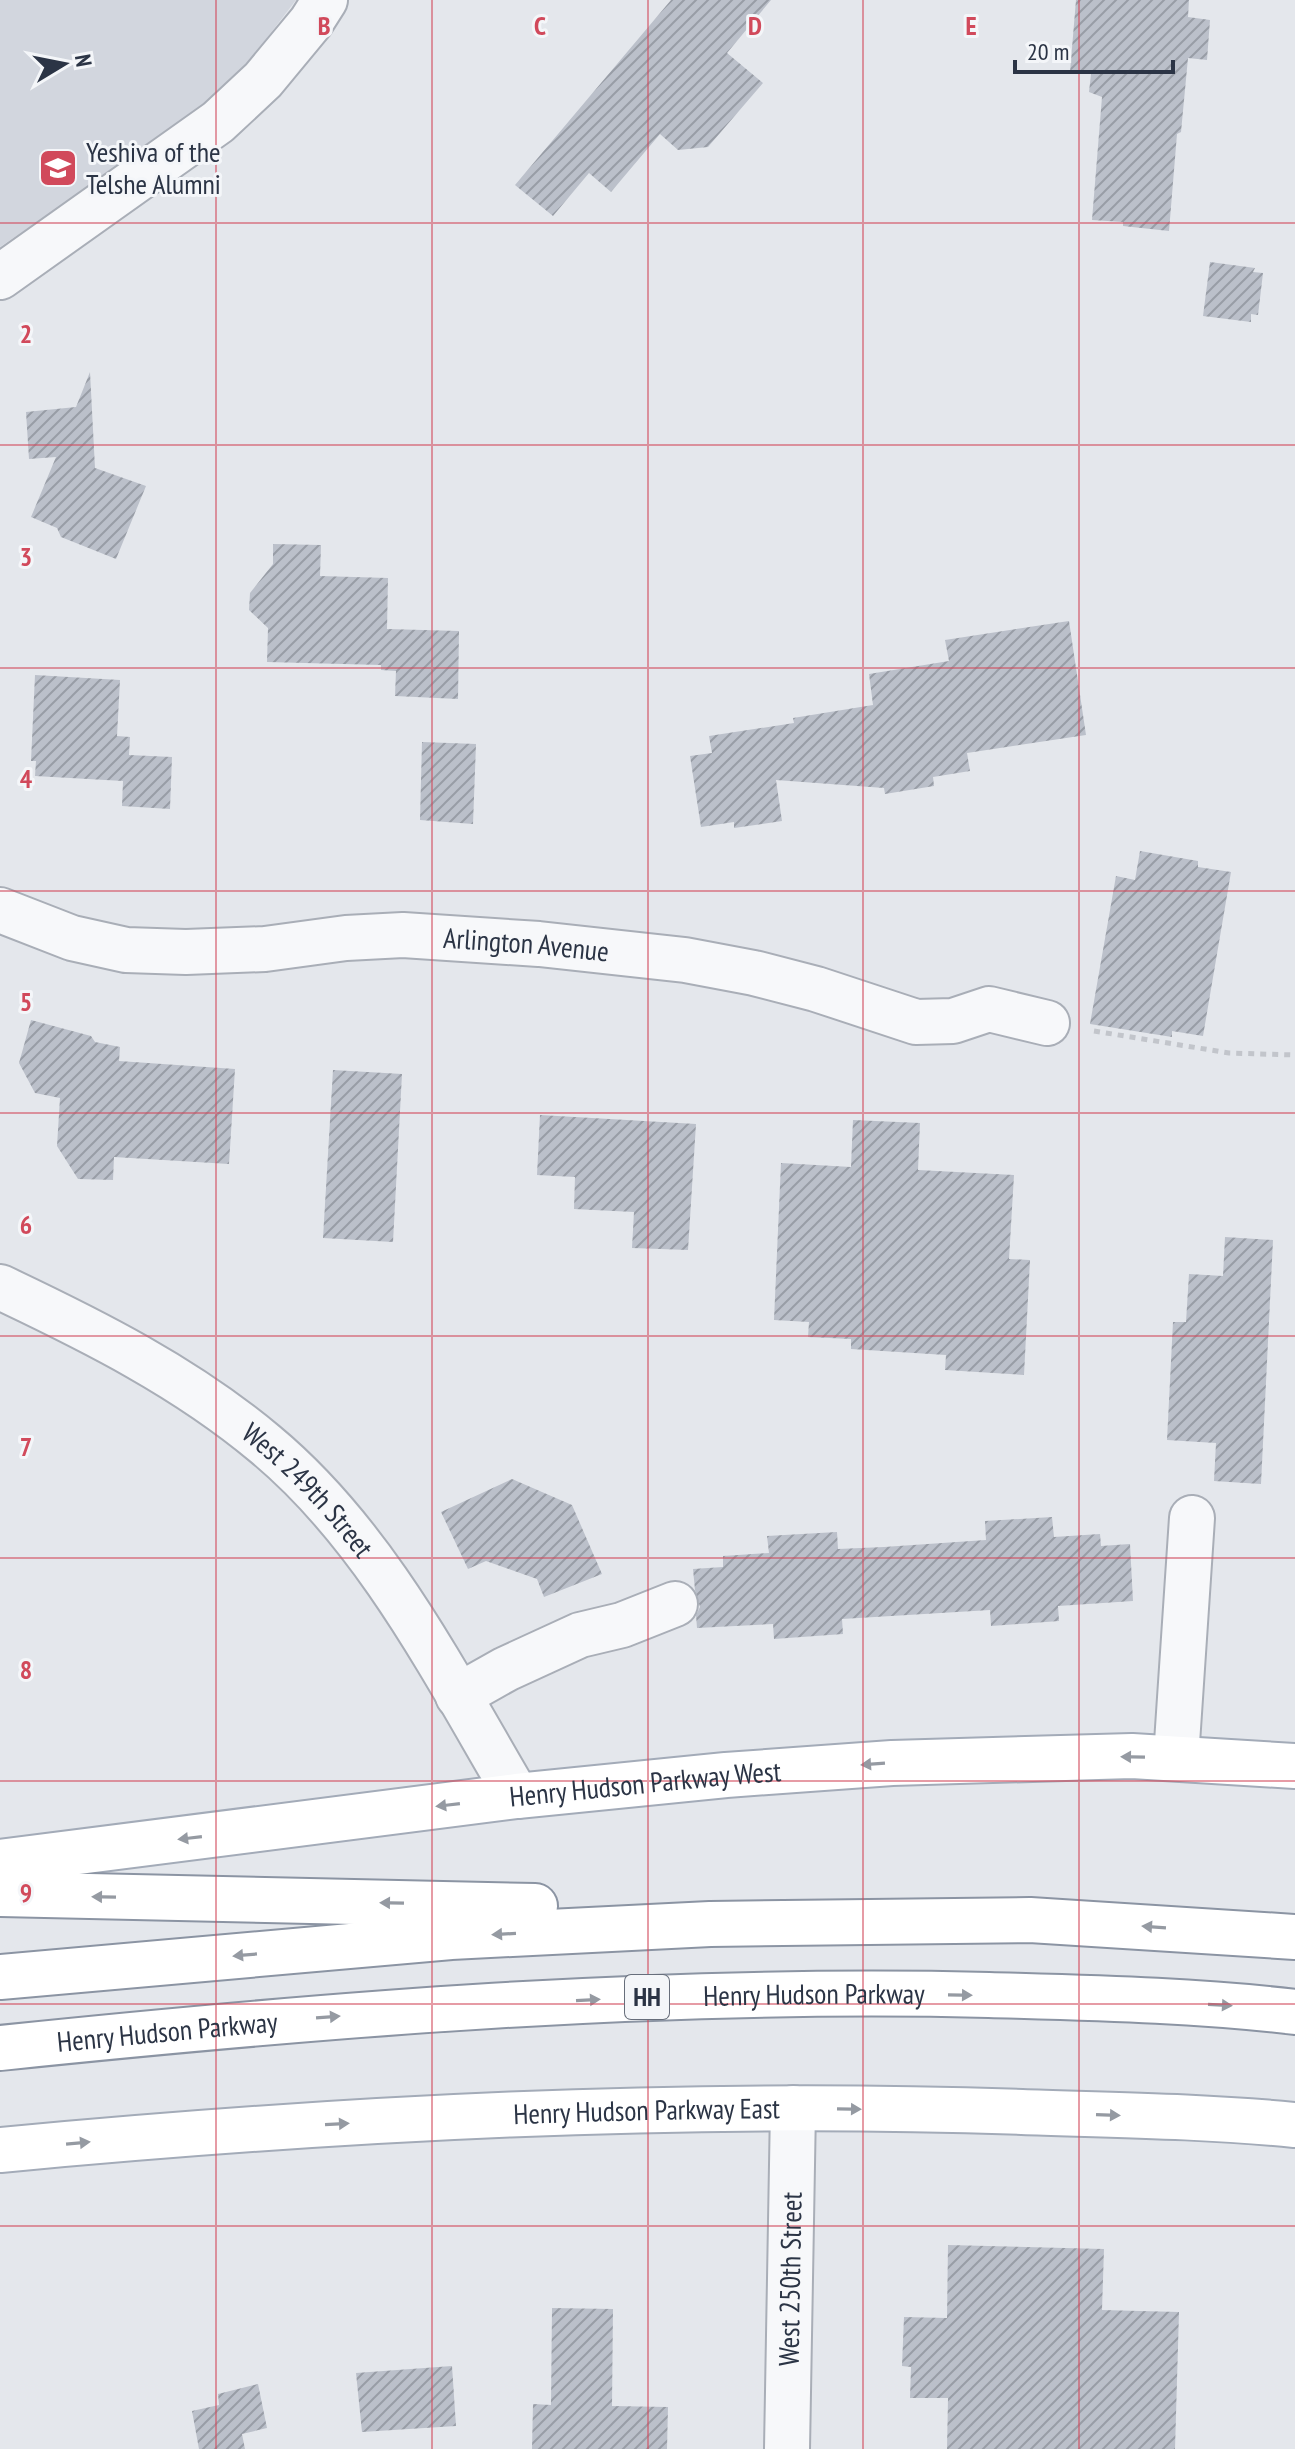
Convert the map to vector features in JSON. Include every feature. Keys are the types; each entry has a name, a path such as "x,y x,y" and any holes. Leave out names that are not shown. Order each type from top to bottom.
{"main road":[{"name":"Henry Hudson Parkway West","path":"0,1862 517,1796 726,1775 892,1763 1118,1756 1295,1766"},
{"path":"0,1894 1030,1920 1295,1937"},
{"path":"0,1977 451,1937 710,1924 1030,1920"},
{"name":"Henry Hudson Parkway","path":"0,2048 454,2007 703,1995 880,1993 1051,1997 1239,2006 1295,2012"},
{"name":"Henry Hudson Parkway East","path":"0,2150 274,2128 547,2112 793,2108 1194,2118 1295,2125"}],"street":[{"path":"0,277 218,122 263,80 311,22 325,0"},
{"name":"Arlington Avenue","path":"0,910 72,938 126,950 186,952 265,949 346,938 403,935 539,944 685,960 754,973 816,989 916,1022 953,1021 989,1009 1047,1023"},
{"name":"West 249th Street","path":"0,1287 150,1363 212,1403 266,1444 316,1493 362,1549 405,1610 517,1796"},
{"path":"1176,1758 1192,1518"},
{"path":"458,1696 506,1669 580,1635 622,1625 675,1604"},
{"name":"West 250th Street","path":"787,2449 793,2108"}],"path":[{"path":"1047,1023 1229,1053 1295,1055"}],"shaded area":[{"name":"Yeshiva of the Telshe Alumni","path":"0,0 296,0 247,64 206,106 0,247"}],"building":[{"path":"671,0 771,0 727,53 763,83 708,147 678,150 660,134 611,192 589,173 553,216 515,185"},
{"path":"1076,0 1189,0 1188,17 1210,20 1207,60 1188,58 1181,132 1177,134 1169,231 1123,226 1123,222 1092,220 1102,97 1089,92 1091,74 1070,72"},
{"path":"1210,262 1255,268 1253,272 1263,273 1258,315 1251,314 1251,322 1203,316"},
{"path":"90,372 95,468 146,486 116,559 61,537 57,528 31,517 56,457 29,459 26,412 76,407"},
{"path":"273,544 321,545 320,576 388,578 387,629 459,631 458,699 395,696 396,671 381,670 381,665 267,662 268,628 249,610 250,593 273,564"},
{"path":"1069,621 1086,735 967,753 970,771 933,777 934,786 885,794 884,788 776,780 782,821 734,828 734,822 701,827 690,756 712,753 709,736 794,723 793,718 873,705 869,674 949,661 945,640"},
{"path":"35,675 120,680 117,736 130,737 129,755 172,757 170,809 122,806 123,781 35,776 36,761 31,761"},
{"path":"422,742 476,744 473,824 420,820"},
{"path":"1140,851 1198,861 1198,867 1231,872 1203,1036 1172,1031 1172,1037 1090,1024 1116,876 1135,880"},
{"path":"31,1020 91,1036 95,1042 120,1047 119,1061 235,1069 229,1164 114,1157 113,1180 78,1179 57,1146 60,1098 35,1093 19,1063"},
{"path":"333,1070 402,1074 393,1242 323,1238"},
{"path":"540,1115 696,1124 688,1250 632,1248 634,1212 574,1209 575,1177 537,1175"},
{"path":"853,1120 920,1123 918,1170 1014,1175 1009,1259 1030,1260 1024,1375 945,1370 946,1355 851,1349 851,1339 808,1337 809,1322 774,1320 781,1163 851,1167"},
{"path":"1225,1237 1273,1240 1261,1484 1214,1481 1216,1443 1167,1440 1173,1322 1186,1322 1189,1274 1223,1276"},
{"path":"512,1479 572,1505 602,1574 544,1597 537,1579 486,1561 468,1569 441,1512"},
{"path":"1052,1517 1054,1537 1100,1534 1101,1546 1130,1544 1133,1601 1058,1606 1059,1621 991,1626 990,1610 842,1619 843,1634 774,1639 773,1624 697,1628 696,1615 700,1607 693,1569 723,1567 723,1556 769,1553 767,1536 837,1532 838,1549 884,1547 986,1540 985,1521"},
{"path":"948,2245 1104,2249 1102,2310 1179,2312 1175,2449 947,2449 948,2398 910,2398 911,2367 902,2366 904,2317 947,2318"},
{"path":"552,2308 613,2309 612,2406 668,2407 667,2449 532,2449 533,2404 551,2405"},
{"path":"452,2366 456,2426 362,2432 356,2373"},
{"path":"258,2384 267,2428 242,2434 245,2449 199,2449 192,2411 219,2405 218,2394"}],"place":[{"name":"Yeshiva of the Telshe Alumni","path":"58,168"}]}
